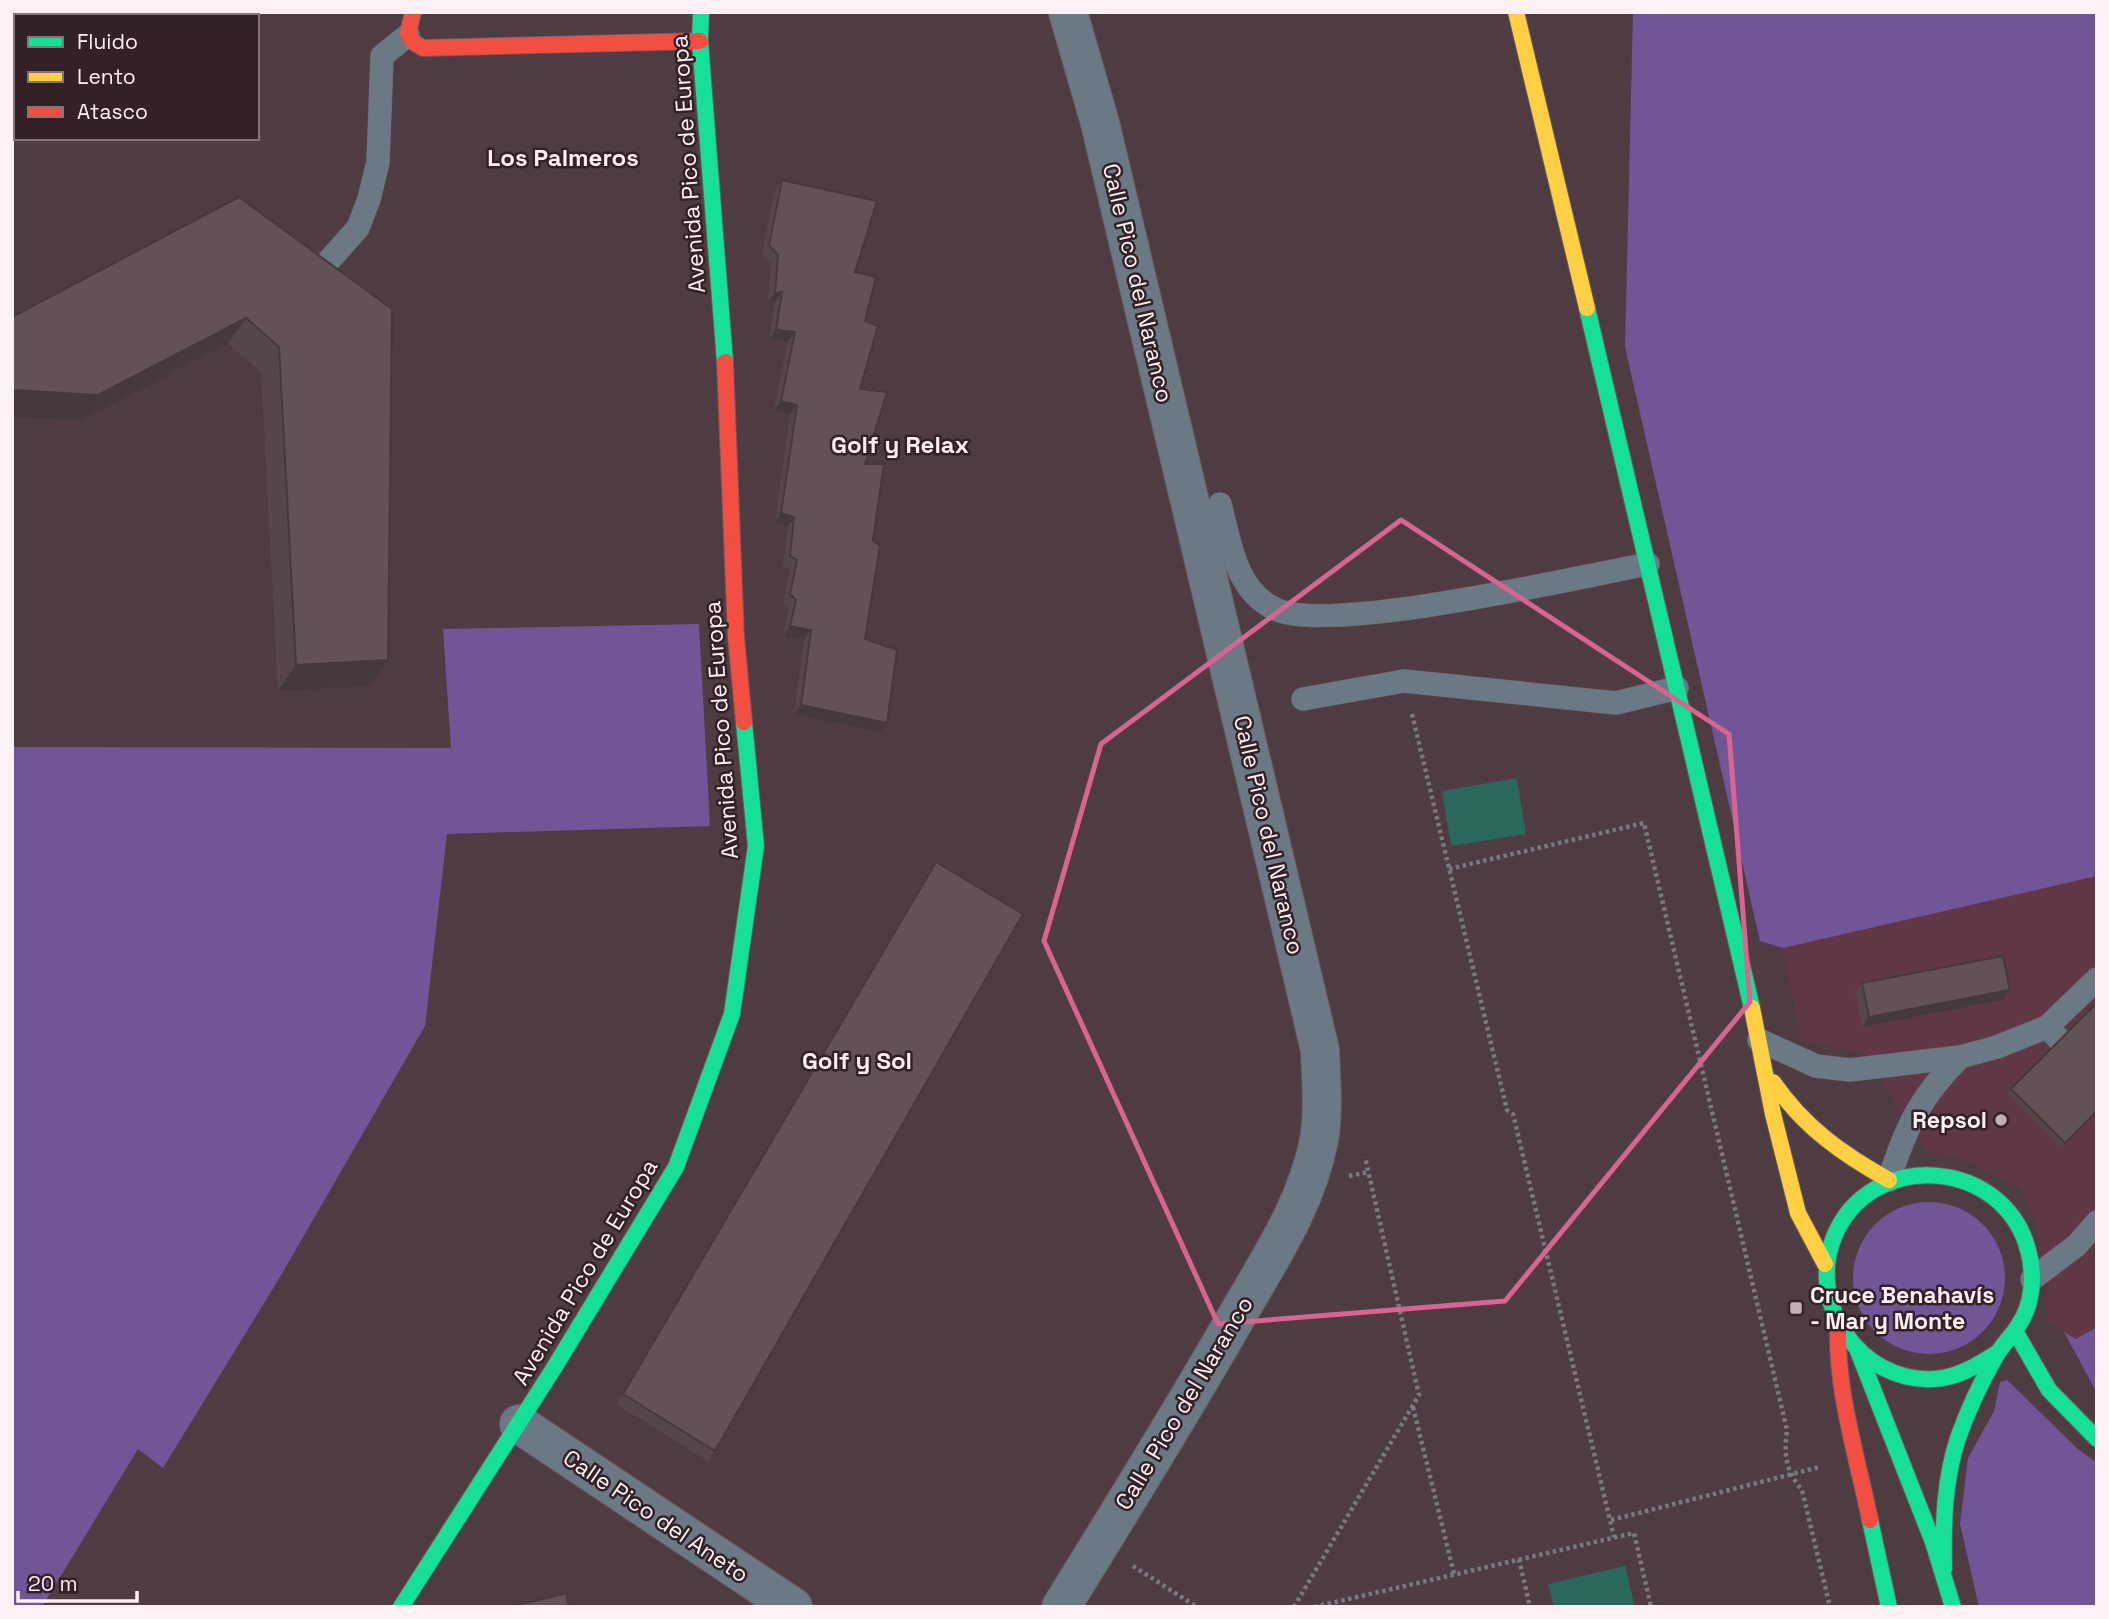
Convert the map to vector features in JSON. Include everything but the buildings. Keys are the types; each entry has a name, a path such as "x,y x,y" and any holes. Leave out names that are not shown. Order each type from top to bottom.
{"main road":[{"name":"Avenida Pico de Europa","path":"401,1607 519,1424 676,1167 732,1014 756,846 736,637 726,376 700,41 701,12"},
{"path":"1516,12 1678,688 1768,1074 1773,1114 1798,1213 1825,1264 1829,1306 1838,1326 1858,1351 1878,1366 1902,1376 1927,1379 1953,1376 1977,1367 1997,1353"},
{"path":"409,19 416,45 430,48 700,41"},
{"path":"1768,1074 1794,1114 1821,1140 1889,1180"},
{"path":"1825,1264 1833,1238 1846,1214 1866,1195 1889,1180 1918,1173 1947,1175 1983,1189 1999,1200 2018,1224 2029,1250 2032,1279 2029,1298 2015,1331 1997,1353 1969,1409 1954,1450 1944,1494 1944,1569"},
{"path":"1838,1326 1837,1356 1842,1389 1889,1607"},
{"path":"2015,1331 2038,1379 2066,1412 2097,1439"},
{"path":"1858,1351 1878,1413 1944,1569 1953,1607"}],"street":[{"name":"Calle Pico del Naranco","path":"1061,1607 1197,1385 1293,1219 1307,1184 1319,1139 1322,1084 1320,1050 1100,123 1068,12"},
{"name":"Calle Pico del Aneto","path":"519,1424 793,1607"}],"lane":[{"path":"307,286 358,228 377,162 382,56 409,19"},
{"path":"1220,504 1238,571 1253,593 1274,608 1298,616 1325,617 1447,601 1648,564"},
{"path":"1303,699 1404,681 1616,703 1678,688"},
{"path":"1759,1040 1816,1066 1850,1070 1960,1057 1997,1047 2047,1027 2097,979"},
{"path":"2047,1027 2097,1078"},
{"path":"1889,1180 1913,1116 1931,1086 1960,1057"},
{"path":"2032,1279 2077,1245 2097,1222"}],"path":[{"path":"1404,681 1507,1110 1513,1114 1614,1537"},
{"path":"1449,869 1644,823 1787,1430 1784,1454 1789,1476 1802,1490 1830,1607"},
{"path":"1294,1607 1419,1395 1365,1157"},
{"path":"1412,1406 1454,1574"},
{"path":"1611,1520 1804,1472"},
{"path":"1314,1607 1634,1533 1651,1607"},
{"path":"1100,1545 1197,1607"},
{"path":"1519,1559 1531,1607"}],"highlighted area":[{"path":"1401,520 1729,734 1750,1002 1505,1301 1218,1324 1044,941 1101,744"}],"shaded area":[{"path":"1633,12 2097,12 2097,876 1783,948 1760,941 1625,347"},
{"path":"699,624 710,826 447,834 425,1026 280,1277 163,1468 138,1449 42,1607 12,1607 12,747 451,748 443,629"},
{"path":"1517,778 1526,834 1451,846 1442,791"},
{"name":"Repsol","path":"2097,876 2097,1327 2076,1340 2048,1321 2047,1289 2036,1221 2020,1188 1963,1158 1925,1151 1864,1053 1801,1040 1783,948"},
{"path":"1929,1202 1958,1208 1983,1224 1999,1249 2005,1278 1999,1307 1983,1332 1958,1348 1929,1354 1900,1348 1875,1332 1859,1307 1853,1278 1859,1249 1875,1224 1900,1208"},
{"path":"2097,1327 2097,1393 2064,1332 2076,1339"},
{"path":"2007,1380 2079,1450 2097,1463 2097,1607 1979,1607 1960,1524 1968,1458 1994,1411 2000,1382"},
{"path":"1625,1566 1635,1607 1554,1607 1548,1584"}],"traffic: fast":[{"path":"701,12 700,41 725,362"},
{"path":"1587,308 1752,1008"},
{"path":"401,1607 554,1368 676,1167 732,1014 756,846 744,722"},
{"path":"1944,1569 1945,1503 1953,1454 1985,1376 2027,1309 2032,1279 2028,1250 2014,1219 1993,1197 1966,1182 1936,1176 1905,1178 1876,1189 1852,1208 1834,1237 1827,1262 1828,1288 1834,1312 1846,1334 1862,1353 1883,1368 1907,1377 1934,1379 1959,1373 1997,1353"},
{"path":"2015,1331 2049,1390 2097,1439"},
{"path":"1858,1351 1933,1542 1953,1607"},
{"path":"1870,1520 1889,1607"}],"traffic: slow":[{"path":"1516,12 1587,308"},
{"path":"1752,1008 1773,1114 1798,1213 1825,1264"},
{"path":"1773,1082 1798,1113 1825,1138 1889,1180"}],"traffic: jam":[{"path":"413,12 408,33 413,42 423,48 700,41"},
{"path":"725,362 736,637 744,722"},
{"path":"1838,1326 1840,1375 1870,1520"}],"place":[{"name":"Repsol","path":"2001,1120"},
{"name":"Cruce Benahavís - Mar y Monte","path":"1796,1308"}],"district":[{"name":"Los Palmeros","path":"563,158"},
{"name":"Golf y Relax","path":"900,445"},
{"name":"Golf y Sol","path":"857,1061"}]}
